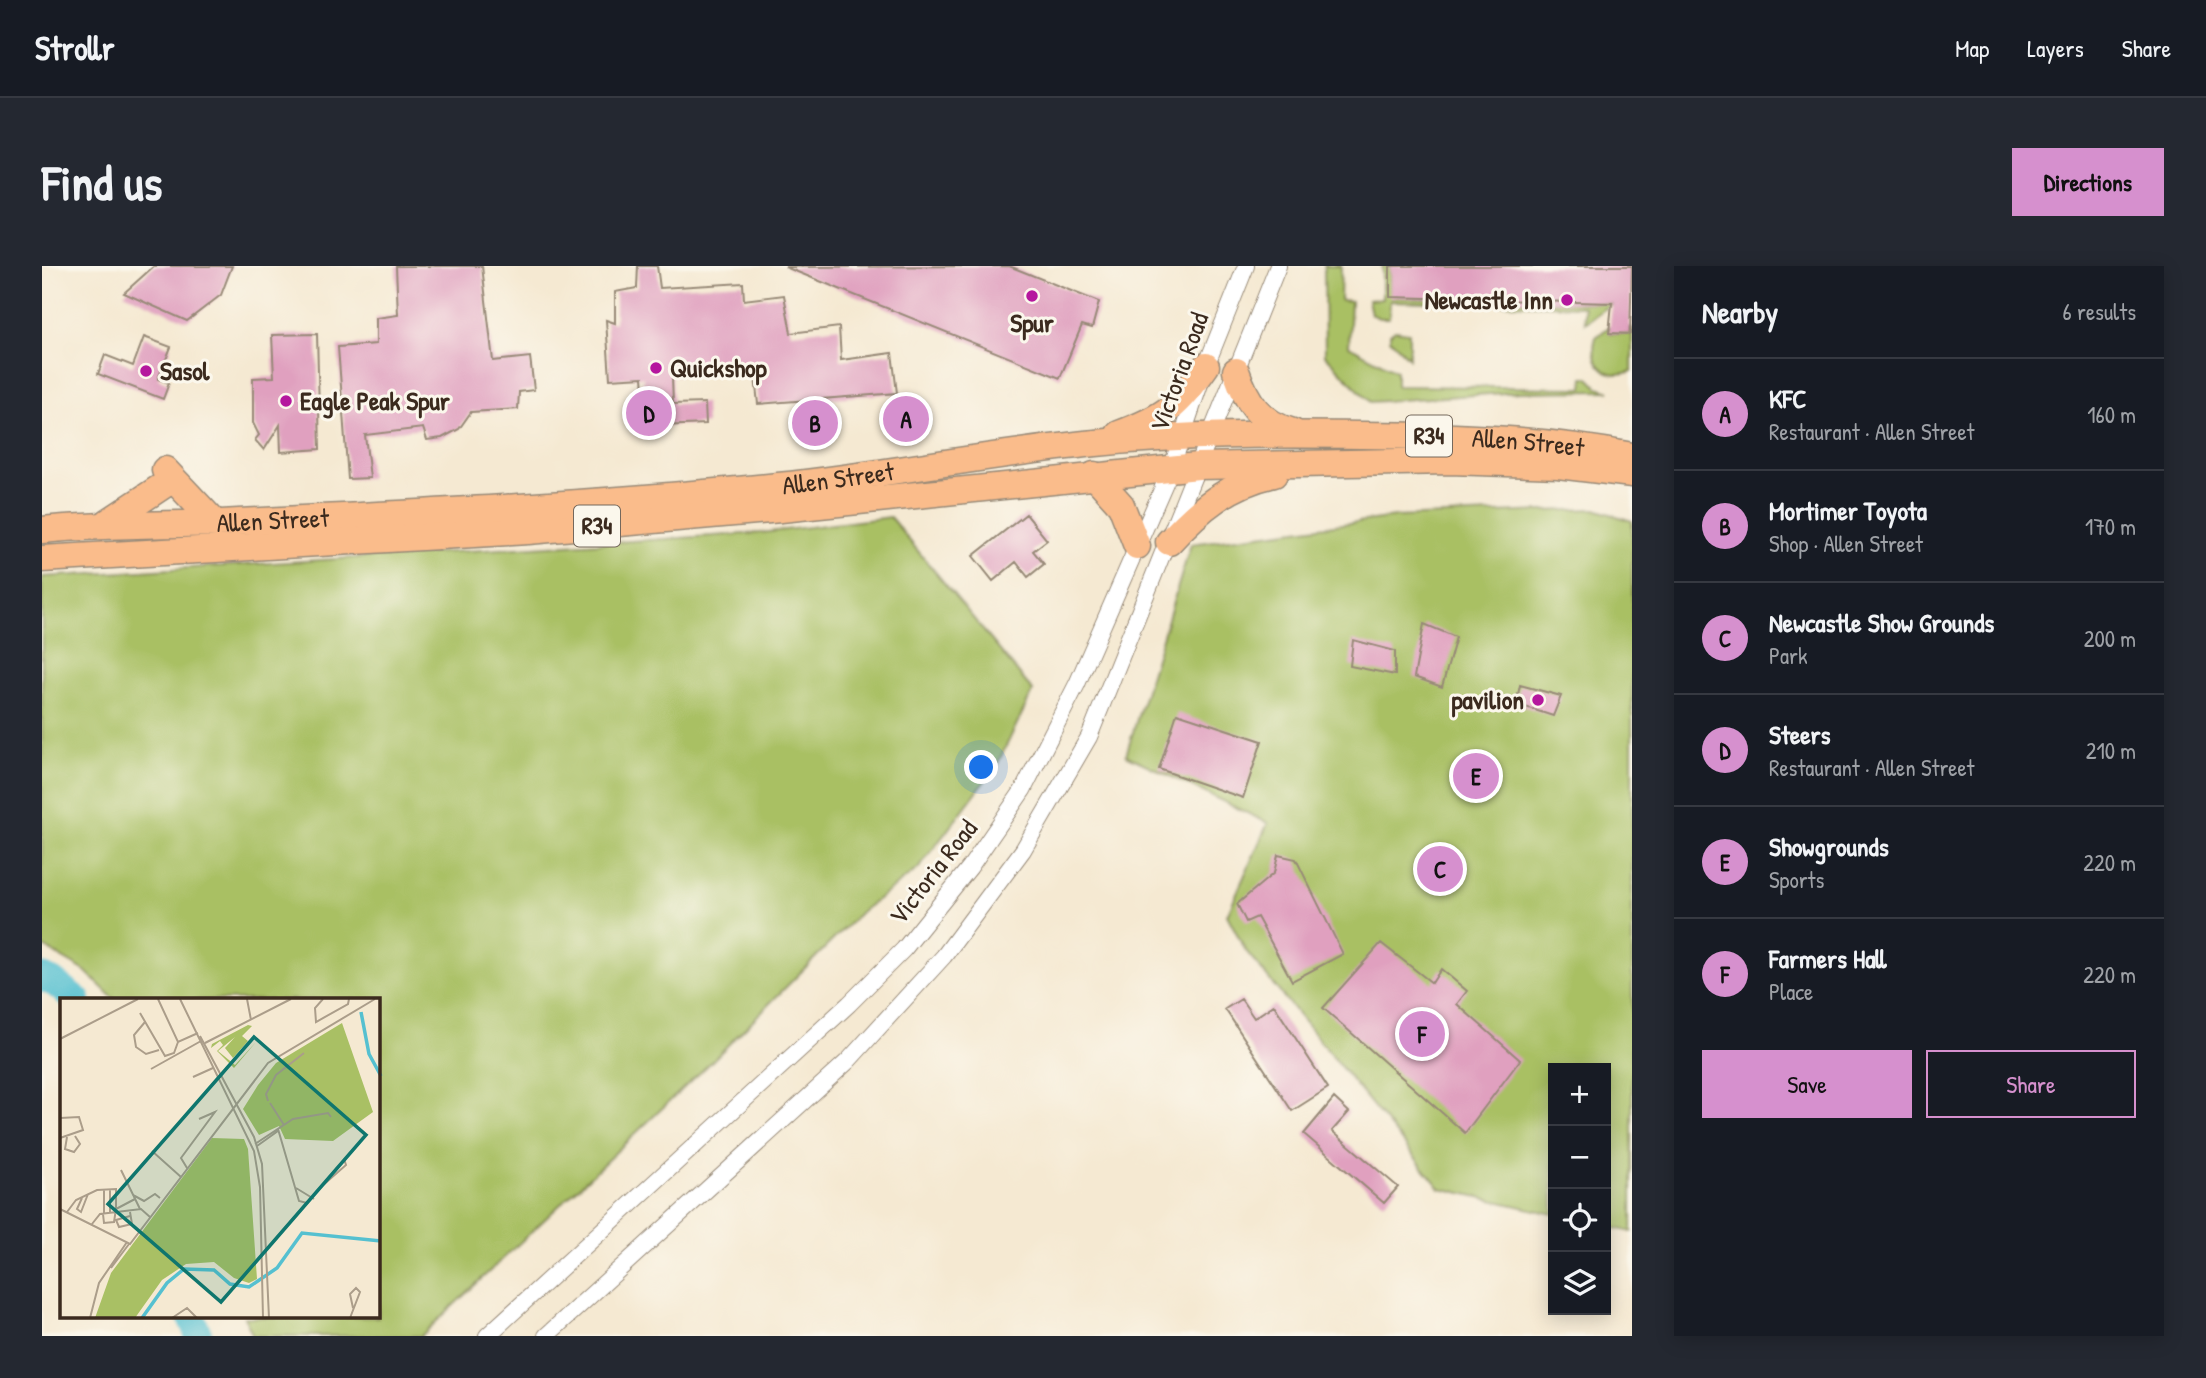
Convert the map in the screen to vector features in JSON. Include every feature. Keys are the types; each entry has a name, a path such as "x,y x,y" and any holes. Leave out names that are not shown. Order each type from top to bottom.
{"main road":[{"path":"1098,443 1167,414 1180,402 1206,366"},
{"path":"1236,371 1252,408 1270,424 1299,434"},
{"name":"Allen Street","path":"42,530 106,523 215,523 775,486 1098,443 1181,436 1299,434 1508,440 1595,449 1632,456"},
{"name":"Allen Street","path":"42,559 528,531 780,509 1198,466 1450,461 1558,465 1632,474"},
{"path":"1170,542 1189,520 1228,489 1256,478 1317,464"},
{"path":"1094,475 1121,505 1137,546"},
{"path":"106,523 164,477 215,523"},
{"path":"395,512 397,538"}],"street":[{"name":"Victoria Road","path":"487,1336 849,1004 904,949 1014,807 1077,684 1171,469 1206,366 1246,266"},
{"name":"Victoria Road","path":"546,1336 848,1061 906,1000 983,908 1029,840 1088,737 1170,542 1278,266"}],"green space":[{"path":"1324,266 1341,266 1340,300 1351,301 1349,346 1396,371 1396,386 1583,388 1584,377 1588,377 1598,387 1610,391 1520,392 1370,402 1325,355"},
{"path":"1382,266 1390,266 1391,297 1612,303 1585,323 1584,306 1390,301 1389,318 1379,318 1371,314 1368,300 1382,299"},
{"path":"1610,326 1610,333 1630,334 1630,327 1632,328 1632,371 1615,374 1602,368 1597,362 1594,346 1596,337"},
{"path":"1395,330 1409,332 1409,358 1390,339 1390,334"},
{"path":"1595,509 1632,521 1632,1232 1611,1227 1611,1063 1548,1063 1548,1213 1440,1188 1246,951 1227,915 1268,823 1126,755 1191,544 1395,517"},
{"path":"890,517 1033,691 997,765 918,869 862,911 709,1064 421,1336 253,1336 244,1318 380,1318 380,998 113,998 85,971 42,946 42,577 761,533"}],"building":[{"path":"154,266 232,266 221,295 187,321 124,293"},
{"path":"396,266 482,266 493,361 530,357 534,390 519,392 518,409 471,412 459,429 442,438 427,440 423,428 365,435 370,478 348,479 338,347 376,344 376,318 398,315"},
{"path":"638,266 657,266 660,288 743,283 744,300 784,295 791,333 839,327 841,360 892,353 897,393 758,404 754,368 672,376 673,404 705,403 706,424 637,427 636,410 645,404 643,377 610,379 606,320 615,323 615,292 637,288"},
{"path":"1009,266 1099,302 1092,328 1082,325 1060,378 785,267"},
{"name":"Newcastle Inn","path":"1390,266 1632,266 1630,334 1609,333 1612,303 1390,297"},
{"name":"Eagle Peak Spur","path":"317,334 320,449 281,452 280,425 264,450 255,440 259,435 253,423 253,378 274,377 272,335"},
{"path":"144,337 171,347 158,379 169,383 163,399 98,374 105,355 133,366"},
{"path":"1026,514 1047,540 1033,551 1044,564 1028,577 1016,562 993,581 973,556"},
{"path":"1424,624 1456,637 1442,687 1414,677"},
{"path":"1353,640 1395,651 1395,675 1350,666"},
{"name":"pavilion","path":"1520,685 1561,696 1553,716 1516,704"},
{"path":"1177,713 1262,741 1243,798 1159,769"},
{"path":"1278,855 1296,859 1343,954 1292,981 1257,917 1246,922 1237,904 1274,873"},
{"path":"1381,943 1432,983 1441,969 1467,991 1457,1004 1520,1060 1465,1133 1323,1008"},
{"path":"1241,999 1254,1018 1274,1005 1328,1088 1292,1111 1225,1009"},
{"path":"1334,1098 1349,1112 1332,1131 1398,1187 1384,1203 1304,1134"}],"waterway":[{"path":"42,977 74,998"},
{"path":"191,1318 199,1336"}],"place":[{"name":"Spur","path":"1032,296"},
{"name":"Newcastle Inn","path":"1567,300"},
{"name":"Quickshop","path":"656,368"},
{"name":"Sasol","path":"146,371"},
{"name":"Eagle Peak Spur","path":"286,401"},
{"name":"Steers","path":"649,413"},
{"name":"KFC","path":"906,419"},
{"name":"Mortimer Toyota","path":"815,423"},
{"name":"pavilion","path":"1538,700"},
{"name":"Showgrounds","path":"1476,776"},
{"name":"Newcastle Show Grounds","path":"1440,869"},
{"name":"Farmers Hall","path":"1422,1034"}]}
